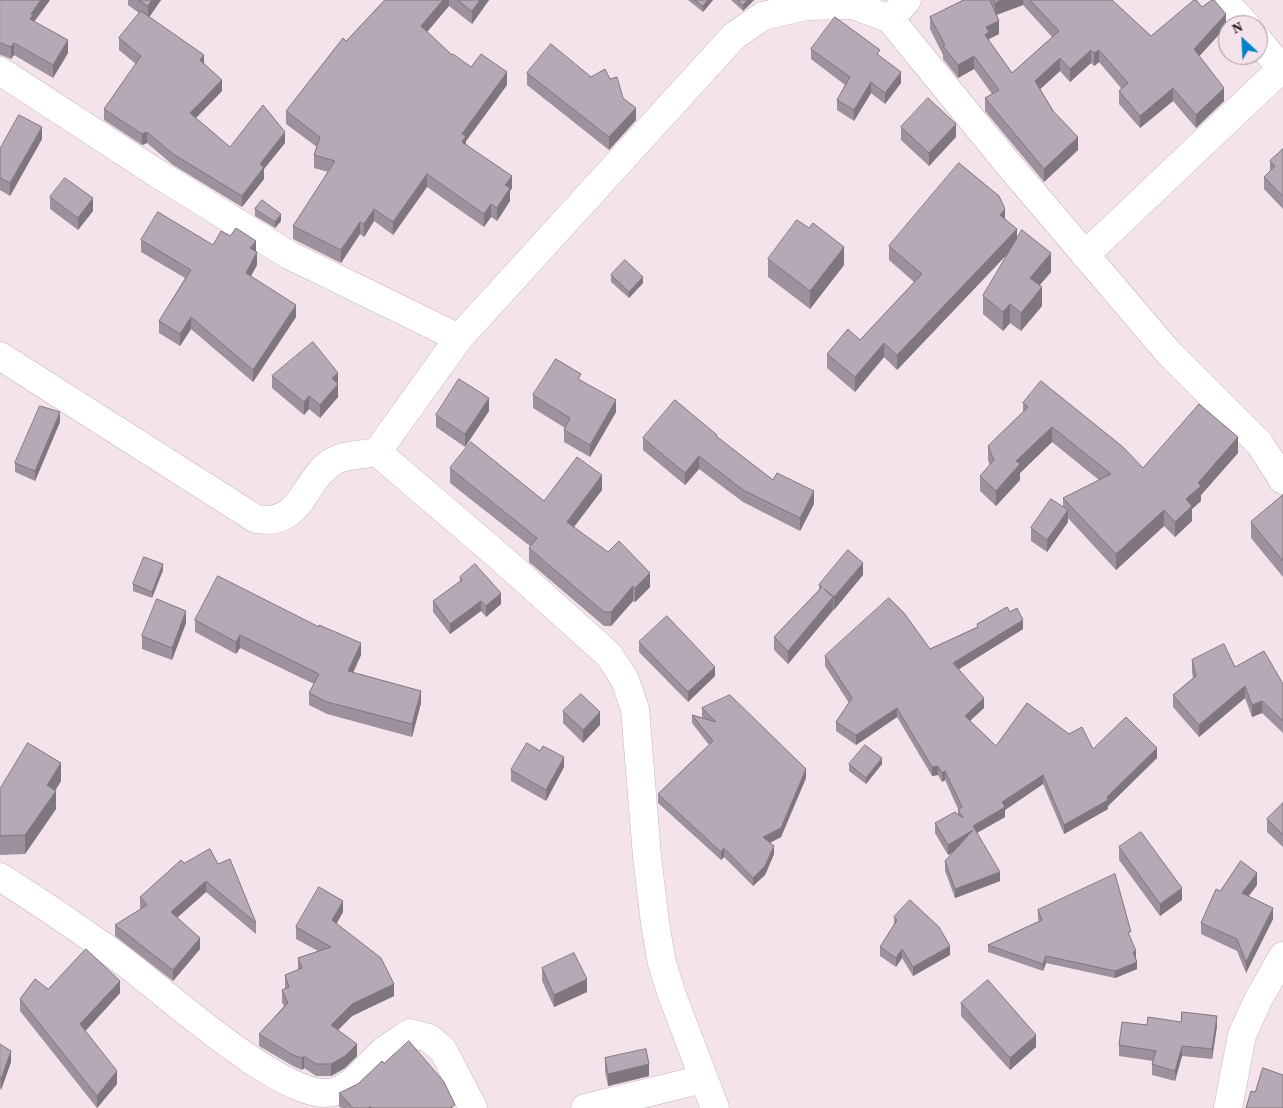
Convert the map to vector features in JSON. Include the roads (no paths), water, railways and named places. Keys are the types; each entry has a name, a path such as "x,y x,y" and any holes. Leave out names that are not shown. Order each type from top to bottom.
{"street":[{"path":"1223,0 1237,15"},
{"path":"0,356 256,518 267,521 280,518 292,511 322,470 334,461 378,452 459,338 734,36 765,8 853,5 898,9 1086,255 1168,352 1259,444 1283,480"},
{"path":"1086,255 1282,69 1268,52"},
{"path":"0,71 158,174 289,255 459,338"},
{"path":"378,452 501,558 609,655 625,680 635,709 647,856 658,939 672,995 715,1108"},
{"path":"0,877 63,916 141,974 198,1022 288,1081 314,1092 332,1093 350,1085 385,1050 410,1033 429,1038 443,1050 473,1108"},
{"path":"1228,1108 1242,1035 1258,1000 1283,956"},
{"path":"585,1108 703,1079"}]}
